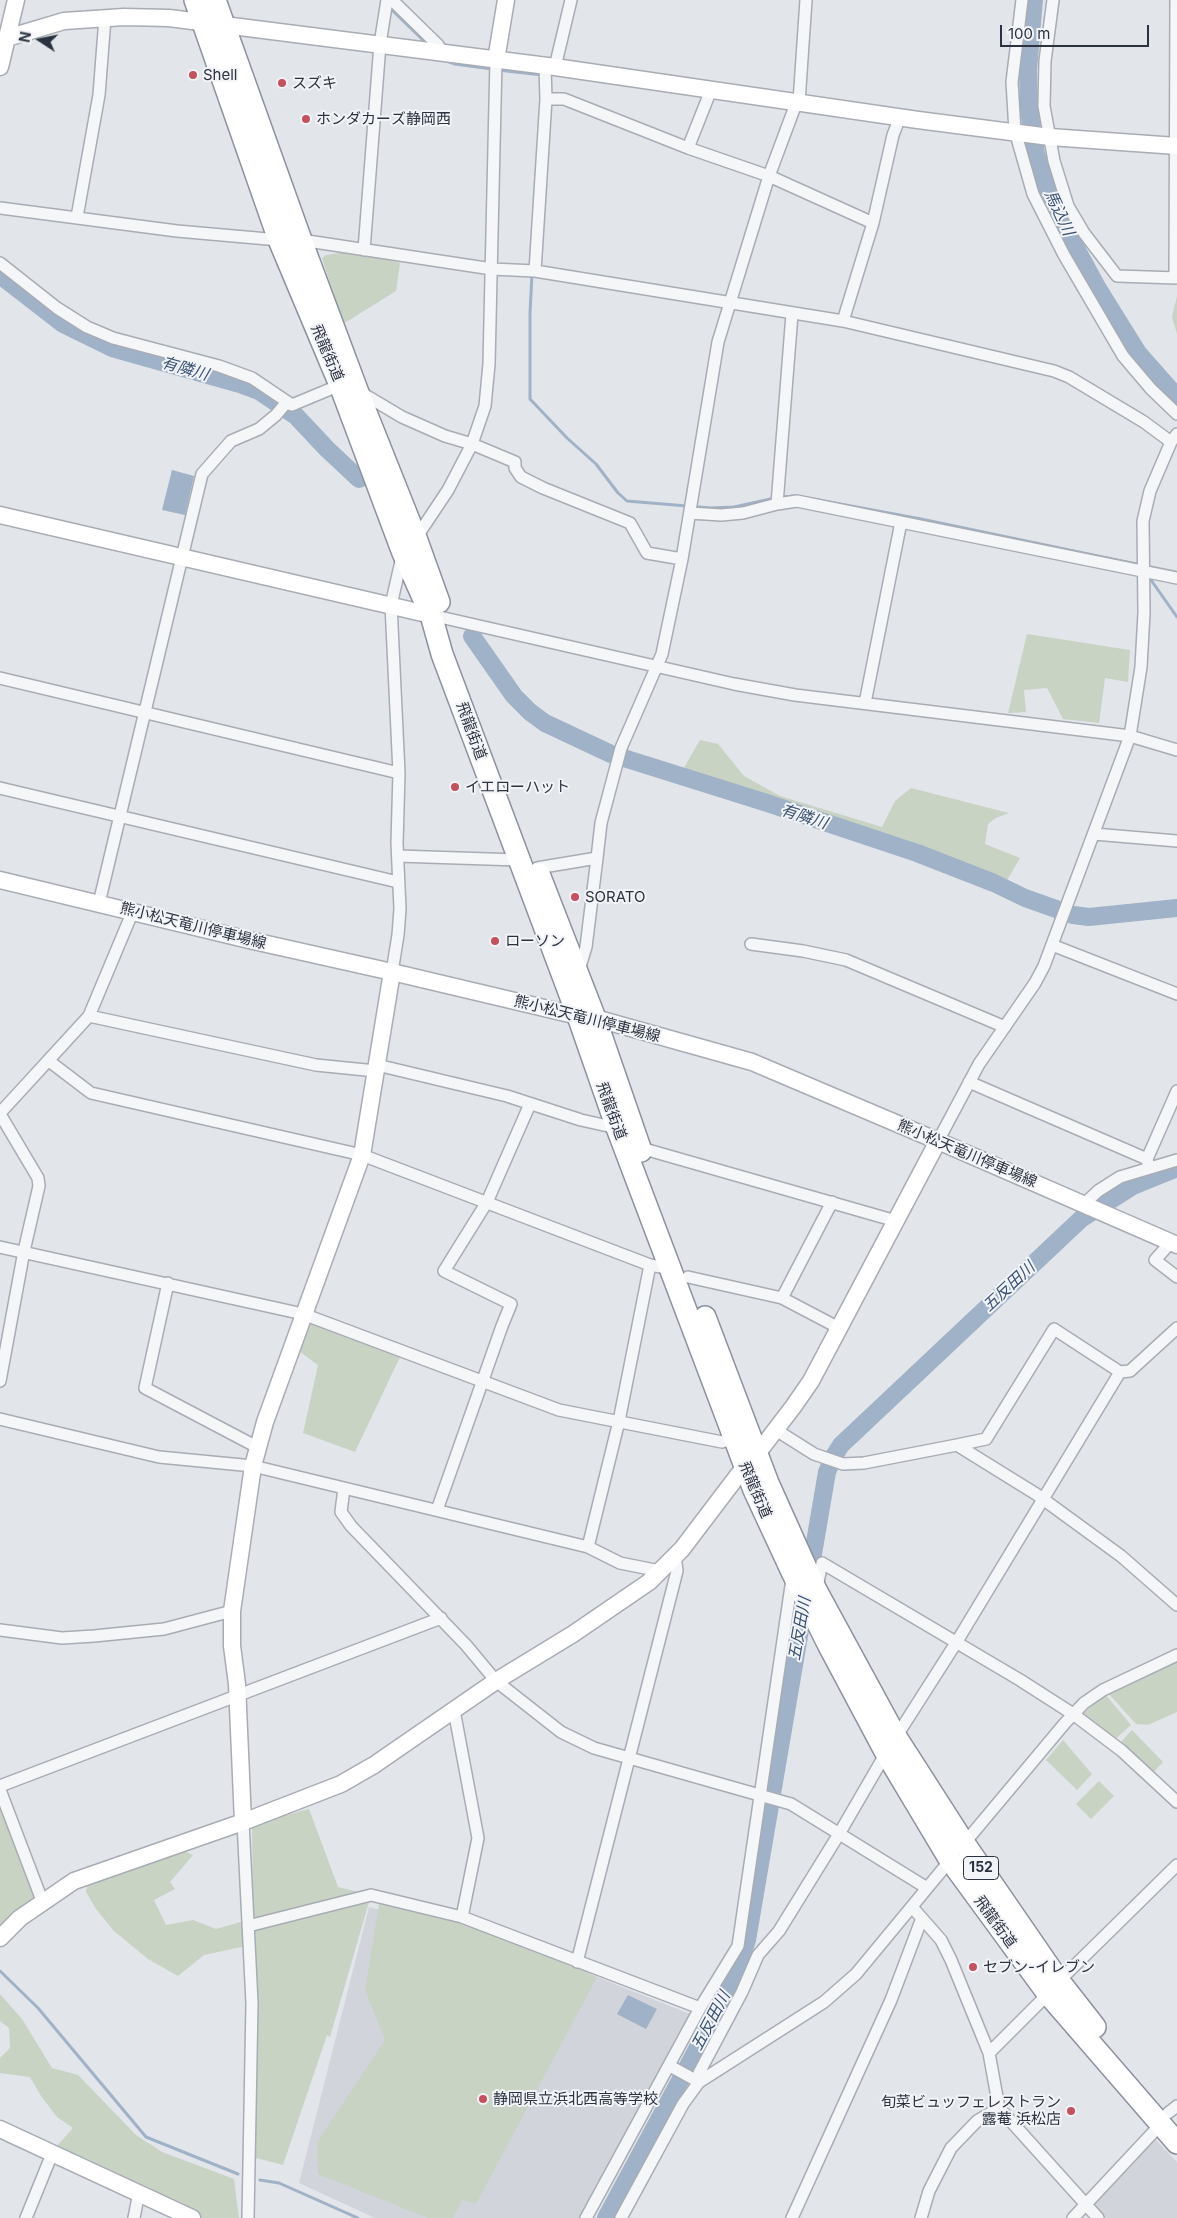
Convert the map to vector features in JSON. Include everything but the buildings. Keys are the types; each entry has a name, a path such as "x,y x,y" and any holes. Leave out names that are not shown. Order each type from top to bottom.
{"highway":[{"name":"飛龍街道","path":"195,0 214,24 301,240 348,387 438,618 442,654 641,1148 734,1439 751,1460 799,1553 891,1745 950,1860 1053,1988 1079,2010 1171,2117 1177,2143"},
{"name":"飛龍街道","path":"215,0 214,24 279,240 348,387"},
{"name":"飛龍街道","path":"528,864 578,972 587,1017 617,1128 680,1273 794,1577 812,1613 891,1745 964,1843 1053,1988"}],"street":[{"path":"0,67 4,39 16,0"},
{"path":"364,250 380,44 386,0"},
{"path":"392,0 438,45 442,52"},
{"path":"248,2218 252,2003 232,1646 232,1610 257,1447 303,1314 362,1155 377,1068 398,935 400,909 398,882 399,773 392,605 409,545 448,490 472,444 485,406 492,269 496,60 506,0"},
{"path":"535,271 546,98 550,67 571,0"},
{"path":"578,972 586,947 601,823 616,765 621,748 662,654 682,559 718,342 769,176 794,109 799,102 806,0"},
{"path":"1022,0 1012,82 1017,131 1033,194 1064,255 1123,356 1151,389 1177,414"},
{"path":"1053,0 1045,61 1044,106 1048,136 1068,206 1084,232 1116,276 1176,278 1176,0"},
{"path":"4,39 64,21 152,17 442,52 900,118 1048,136 1176,145"},
{"path":"77,217 99,95 105,18"},
{"path":"688,148 711,90"},
{"path":"546,98 564,99 688,148 769,176 873,223"},
{"path":"843,321 873,223 893,135 900,118"},
{"path":"0,208 177,231 279,240"},
{"path":"0,1938 20,1918 74,1881 243,1822 342,1784 374,1765 496,1681 573,1634 649,1582 675,1556 776,1430 810,1381 979,1064 1035,983 1062,919 1130,736 1140,666 1144,613 1143,521 1150,491 1174,438 1069,377 1054,371 843,321 535,271 492,269 301,240"},
{"path":"0,263 57,308 87,327 113,338 252,378 289,404"},
{"path":"777,503 792,314"},
{"path":"99,903 202,474 231,442 259,429 289,404 348,387 402,417 445,436 472,444 515,462 515,468 521,477 543,488 630,523 647,553 682,559"},
{"path":"690,512 721,515 777,503 797,501 1177,578"},
{"path":"0,515 656,668 795,695 1130,736 1177,750"},
{"path":"865,703 901,522"},
{"path":"0,678 399,773"},
{"path":"0,788 398,882"},
{"path":"1094,834 1177,841"},
{"path":"398,856 528,864 597,858"},
{"name":"熊小松天竜川停車場線","path":"0,880 249,940 587,1017 752,1062 1174,1244"},
{"path":"0,1381 24,1251 39,1186 38,1178 0,1113 89,1016 133,911"},
{"path":"751,944 846,960 1005,1027"},
{"path":"1052,945 1177,994"},
{"path":"89,1016 316,1066 377,1068 507,1096 581,1120 617,1128"},
{"path":"49,1061 91,1093 362,1155 650,1265 782,1298 839,1328"},
{"path":"969,1082 1148,1164"},
{"path":"1148,1164 1177,1091"},
{"path":"437,1510 511,1304 444,1271 487,1202 530,1104"},
{"path":"641,1148 896,1220"},
{"path":"1086,1206 1106,1185 1120,1177 1148,1164 1177,1160"},
{"path":"782,1298 832,1202"},
{"path":"1174,1244 1155,1260 1177,1277"},
{"path":"0,1247 303,1314 559,1410 722,1442 734,1439"},
{"path":"588,1547 619,1421 650,1265"},
{"path":"168,1283 145,1388 257,1447"},
{"path":"776,1430 821,1457 837,1463 864,1463 986,1439 1054,1329 1120,1372 1130,1371 1177,1328"},
{"path":"621,2218 742,1992 758,1955 779,1931 1120,1372"},
{"path":"0,1419 159,1457 253,1466 588,1547 620,1563 660,1571"},
{"path":"957,1445 1043,1500 1121,1556 1175,1599"},
{"path":"344,1488 341,1512 351,1526 441,1618 496,1681 561,1732 594,1748 791,1804 927,1888"},
{"path":"577,1962 677,1571 675,1556"},
{"path":"816,1590 822,1562 1073,1714 1122,1751 1177,1802"},
{"path":"586,2218 674,2068 700,2008 738,1946 794,1577"},
{"path":"0,1630 62,1638 94,1636 164,1628 232,1610"},
{"path":"0,1786 236,1694 441,1618"},
{"path":"696,2080 824,2002 856,1974 964,1843 1084,1703 1103,1690 1177,1655"},
{"path":"454,1710 478,1838 462,1917"},
{"path":"0,1790 42,1903"},
{"path":"989,2052 1177,1865"},
{"path":"248,1926 371,1895 462,1917 700,2008"},
{"path":"912,1907 942,1940 989,2052 999,2108 1086,2207 1098,2218"},
{"path":"792,2218 891,2000 922,1918"},
{"path":"674,2068 696,2080"},
{"path":"921,2218 929,2191 951,2148 977,2121 999,2108"},
{"path":"1073,2218 1086,2207 1171,2117"},
{"path":"0,2128 192,2218"},
{"path":"26,2218 52,2154"},
{"path":"134,2218 139,2192"}],"shaded area":[{"name":"静岡県立浜北西高等学校","path":"369,1907 509,1942 690,2014 582,2218 375,2218 299,2183"},
{"path":"1155,2139 1177,2162 1177,2218 1102,2218 1090,2207"}],"green space":[{"path":"352,251 400,263 396,291 343,324 322,258 326,255"},
{"path":"1177,296 1177,334 1172,317"},
{"path":"1027,634 1130,650 1128,682 1105,678 1099,723 1063,719 1047,688 1024,690 1026,712 1008,713"},
{"path":"700,740 718,744 744,776 780,796 882,827 895,801 911,788 1009,813 996,818 988,824 985,844 1020,858 1006,882 820,816 682,771"},
{"path":"310,1322 400,1357 355,1452 303,1433 318,1365 300,1352"},
{"path":"1177,1661 1177,1712 1148,1725 1136,1724 1109,1694"},
{"path":"1105,1694 1131,1725 1112,1742 1082,1715"},
{"path":"1132,1730 1163,1762 1152,1774 1119,1744"},
{"path":"1063,1740 1092,1774 1077,1790 1046,1760"},
{"path":"1099,1781 1114,1796 1091,1819 1076,1804"},
{"path":"0,1789 40,1897 0,1932"},
{"path":"309,1809 338,1887 371,1895 330,2037 327,2035 283,2165 256,2158 252,1828 273,1816 283,1816"},
{"path":"180,1849 193,1855 170,1882 175,1889 154,1900 166,1925 193,1920 216,1929 244,1921 246,1946 204,1955 178,1976 148,1959 114,1931 96,1909 86,1892 90,1876"},
{"name":"静岡県立浜北西高等学校","path":"379,1904 514,1936 597,1977 476,2204 462,2200 453,2218 428,2218 318,2174 317,2142 385,2040 365,1990"},
{"path":"0,1994 22,2019 52,2068 78,2075 136,2135 162,2152 234,2179 239,2218 201,2218 57,2146 73,2128 57,2117 41,2096 30,2077 0,2073 0,2058 10,2048 9,2028 0,2021"}],"water":[{"path":"172,470 194,476 185,515 162,510"},
{"path":"628,1995 657,2009 646,2029 617,2014"}],"waterway":[{"name":"馬込川","path":"1034,0 1028,70 1029,110 1036,154 1051,202 1097,287 1138,353 1177,397"},
{"path":"392,10 427,44"},
{"path":"444,60 455,64 492,69"},
{"path":"498,70 542,75"},
{"path":"532,274 530,399 567,438 596,464 618,493 627,501 711,508 734,507 775,498"},
{"name":"有隣川","path":"0,275 63,324 112,348 259,391 296,416 359,479"},
{"path":"781,497 795,496"},
{"path":"808,498 921,519 1136,564"},
{"path":"1151,580 1177,617"},
{"name":"有隣川","path":"472,636 514,696 530,712 545,723 611,754 917,853 994,883 1025,898 1073,915 1089,917 1177,908"},
{"name":"五反田川","path":"606,2218 736,1974 747,1940 827,1472 834,1456 841,1445 1081,1219 1133,1186 1177,1168"},
{"path":"0,1971 38,2008 146,2137 238,2174"},
{"path":"260,2180 279,2183 358,2218"}],"place":[{"name":"Shell","path":"193,75"},
{"name":"スズキ","path":"282,83"},
{"name":"ホンダカーズ静岡西","path":"306,119"},
{"name":"イエローハット","path":"455,787"},
{"name":"SORATO","path":"575,897"},
{"name":"ローソン","path":"495,941"},
{"name":"セブン-イレブン","path":"973,1967"},
{"name":"静岡県立浜北西高等学校","path":"483,2099"},
{"name":"旬菜ビュッフェレストラン 露菴 浜松店","path":"1071,2111"}]}
